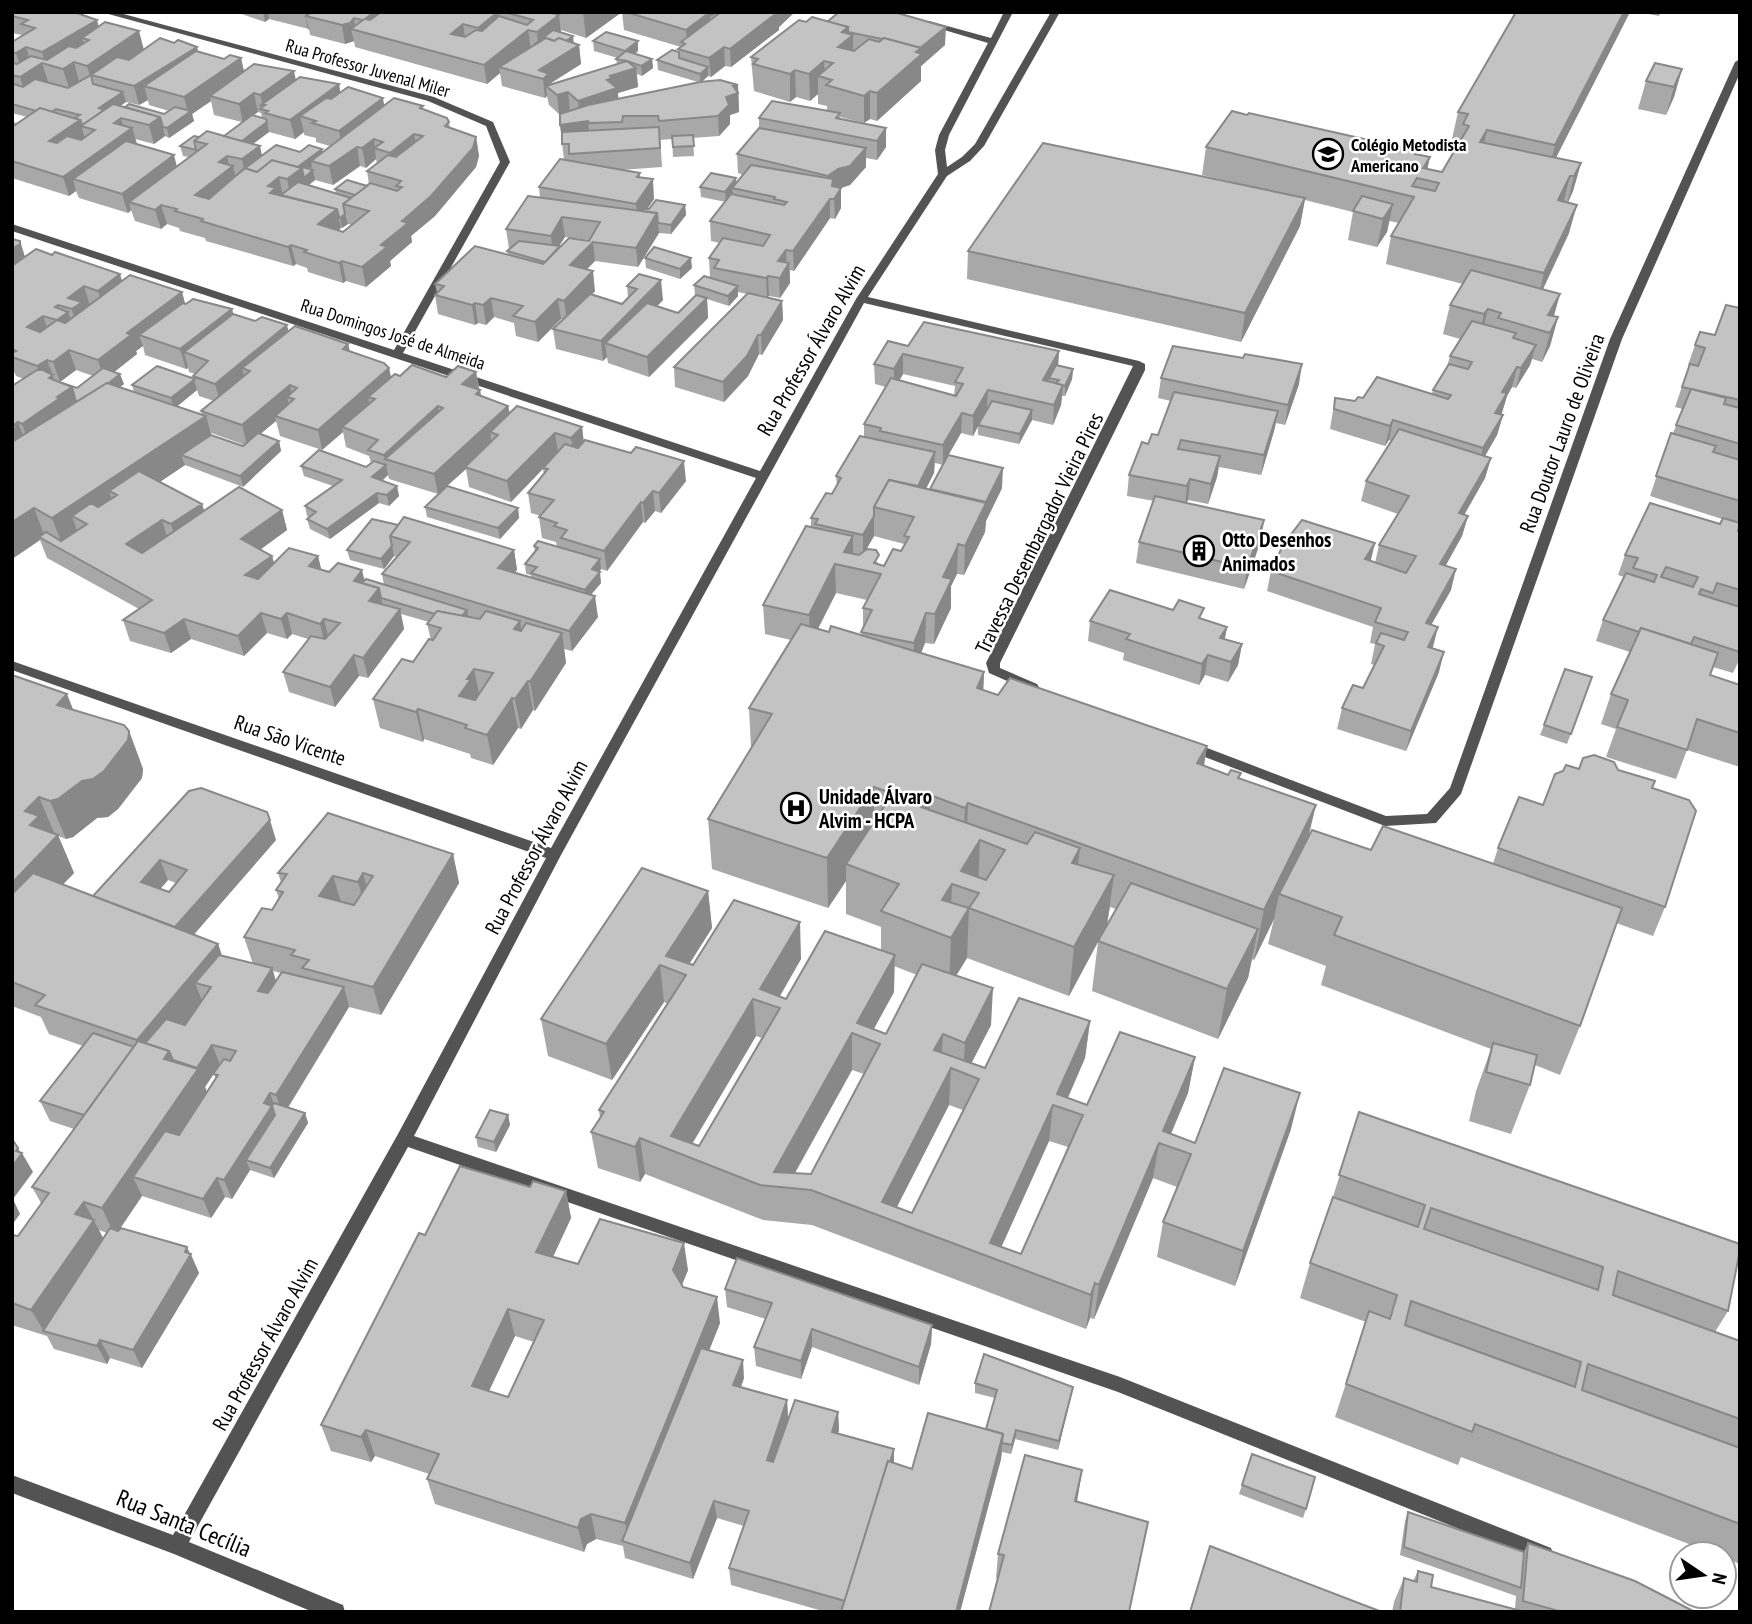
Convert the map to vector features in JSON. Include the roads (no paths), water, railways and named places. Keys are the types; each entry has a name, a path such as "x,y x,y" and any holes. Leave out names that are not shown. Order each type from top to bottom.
{"street":[{"name":"Rua Professor Juvenal Miler","path":"105,12 431,99 490,124 505,162 397,354"},
{"path":"943,174 940,150 944,135 1009,12"},
{"name":"Rua Professor Álvaro Alvim","path":"177,1546 404,1139 554,855 861,299 943,174 966,159 979,146 1056,12"},
{"path":"912,19 992,41"},
{"name":"Rua Doutor Lauro de Oliveira","path":"1180,743 1385,821 1431,819 1456,790 1615,339 1740,62"},
{"name":"Rua Domingos José de Almeida","path":"12,227 763,476"},
{"name":"Travessa Desembargador Vieira Pires","path":"861,299 1139,365 1139,370 993,663 994,670 1001,675 1039,690"},
{"name":"Rua São Vicente","path":"12,665 554,855"},
{"path":"404,1139 1119,1385 1561,1560"},
{"name":"Rua Santa Cecília","path":"12,1484 177,1546 336,1612"}],"place":[{"name":"Colégio Metodista Americano","path":"1328,154"},
{"name":"Otto Desenhos Animados","path":"1199,551"},
{"name":"Unidade Álvaro Alvim - HCPA","path":"796,808"}]}
